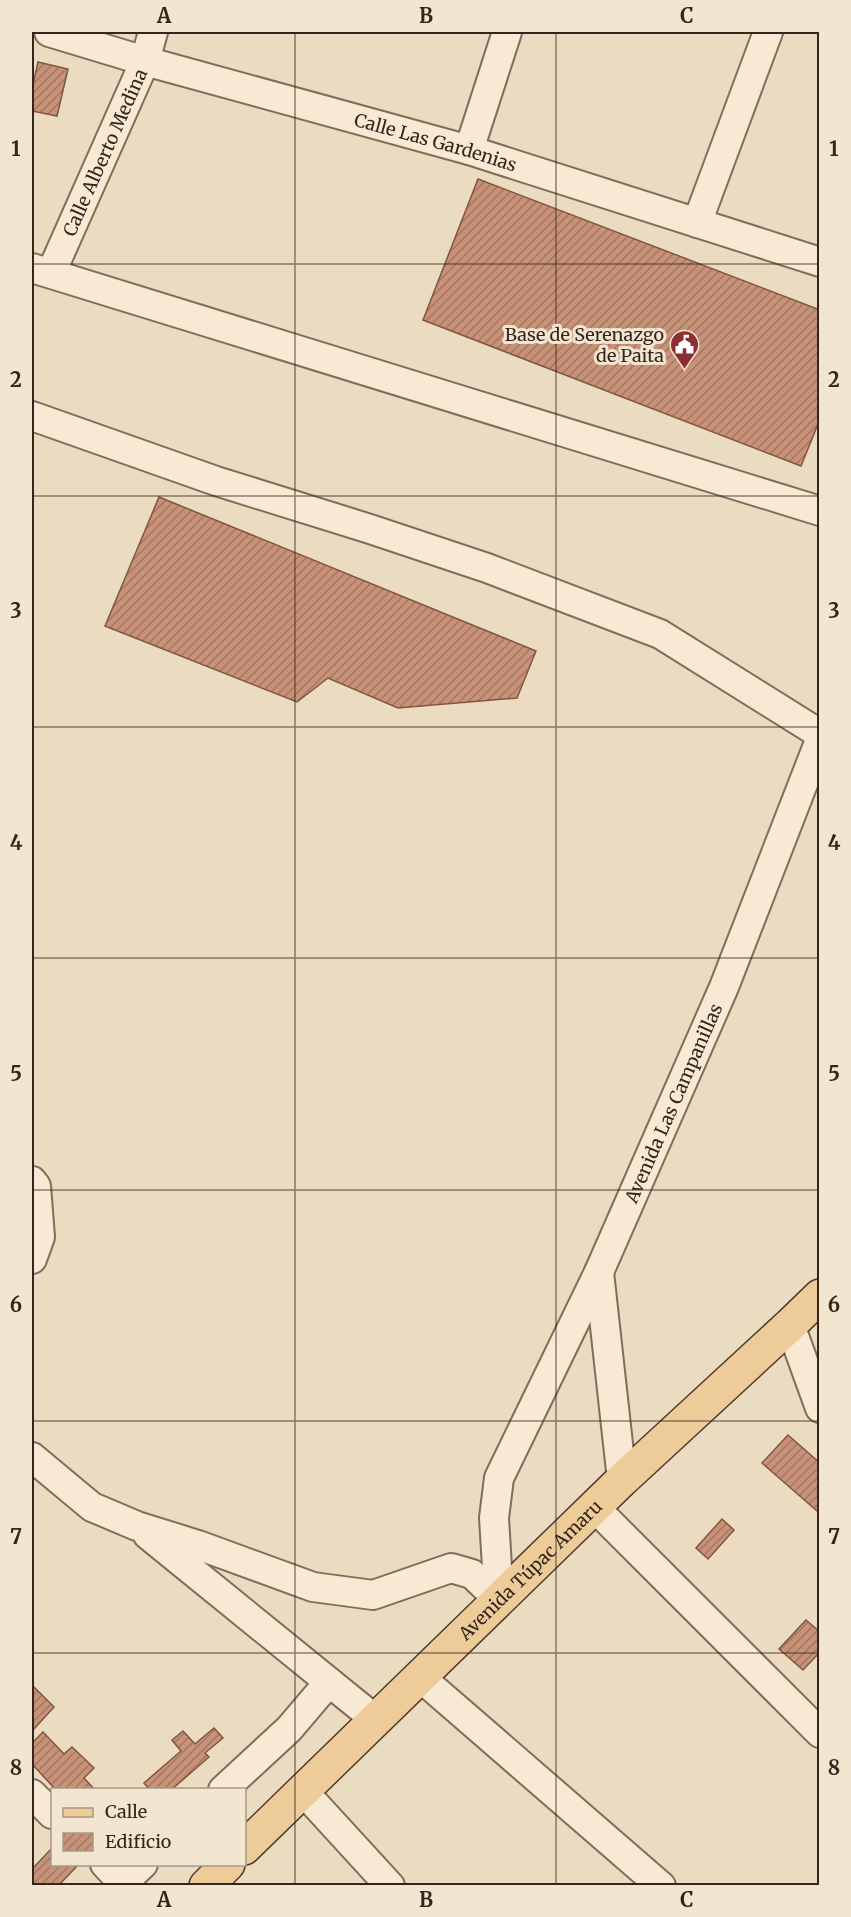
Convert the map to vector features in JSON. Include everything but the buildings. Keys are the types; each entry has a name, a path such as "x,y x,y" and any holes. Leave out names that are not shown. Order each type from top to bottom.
{"main road":[{"name":"Avenida Túpac Amaru","path":"246,1846 622,1480 819,1296"},
{"path":"206,1886 226,1866"}],"street":[{"name":"Calle Las Gardenias","path":"49,32 145,61 469,150 819,262"},
{"name":"Calle Alberto Medina","path":"41,270 145,61 153,32"},
{"path":"469,150 507,32"},
{"path":"697,223 768,32"},
{"path":"41,270 819,511"},
{"path":"32,416 216,481 487,568 660,634 819,734"},
{"name":"Avenida Las Campanillas","path":"622,1480 599,1272 724,987 819,740"},
{"path":"32,1181 36,1186 40,1237 32,1259"},
{"path":"499,1599 494,1518 499,1478 599,1272"},
{"path":"790,1325 819,1408"},
{"path":"32,1457 92,1507 137,1526 198,1545 314,1587 373,1595 451,1568 472,1574 499,1599"},
{"path":"594,1507 819,1733"},
{"path":"137,1526 376,1720"},
{"path":"420,1677 661,1886"},
{"path":"225,1788 289,1729 329,1682"},
{"path":"303,1791 390,1886"},
{"path":"32,1794 51,1813"}],"place":[{"name":"Base de Serenazgo de Paita","path":"685,370"}]}
